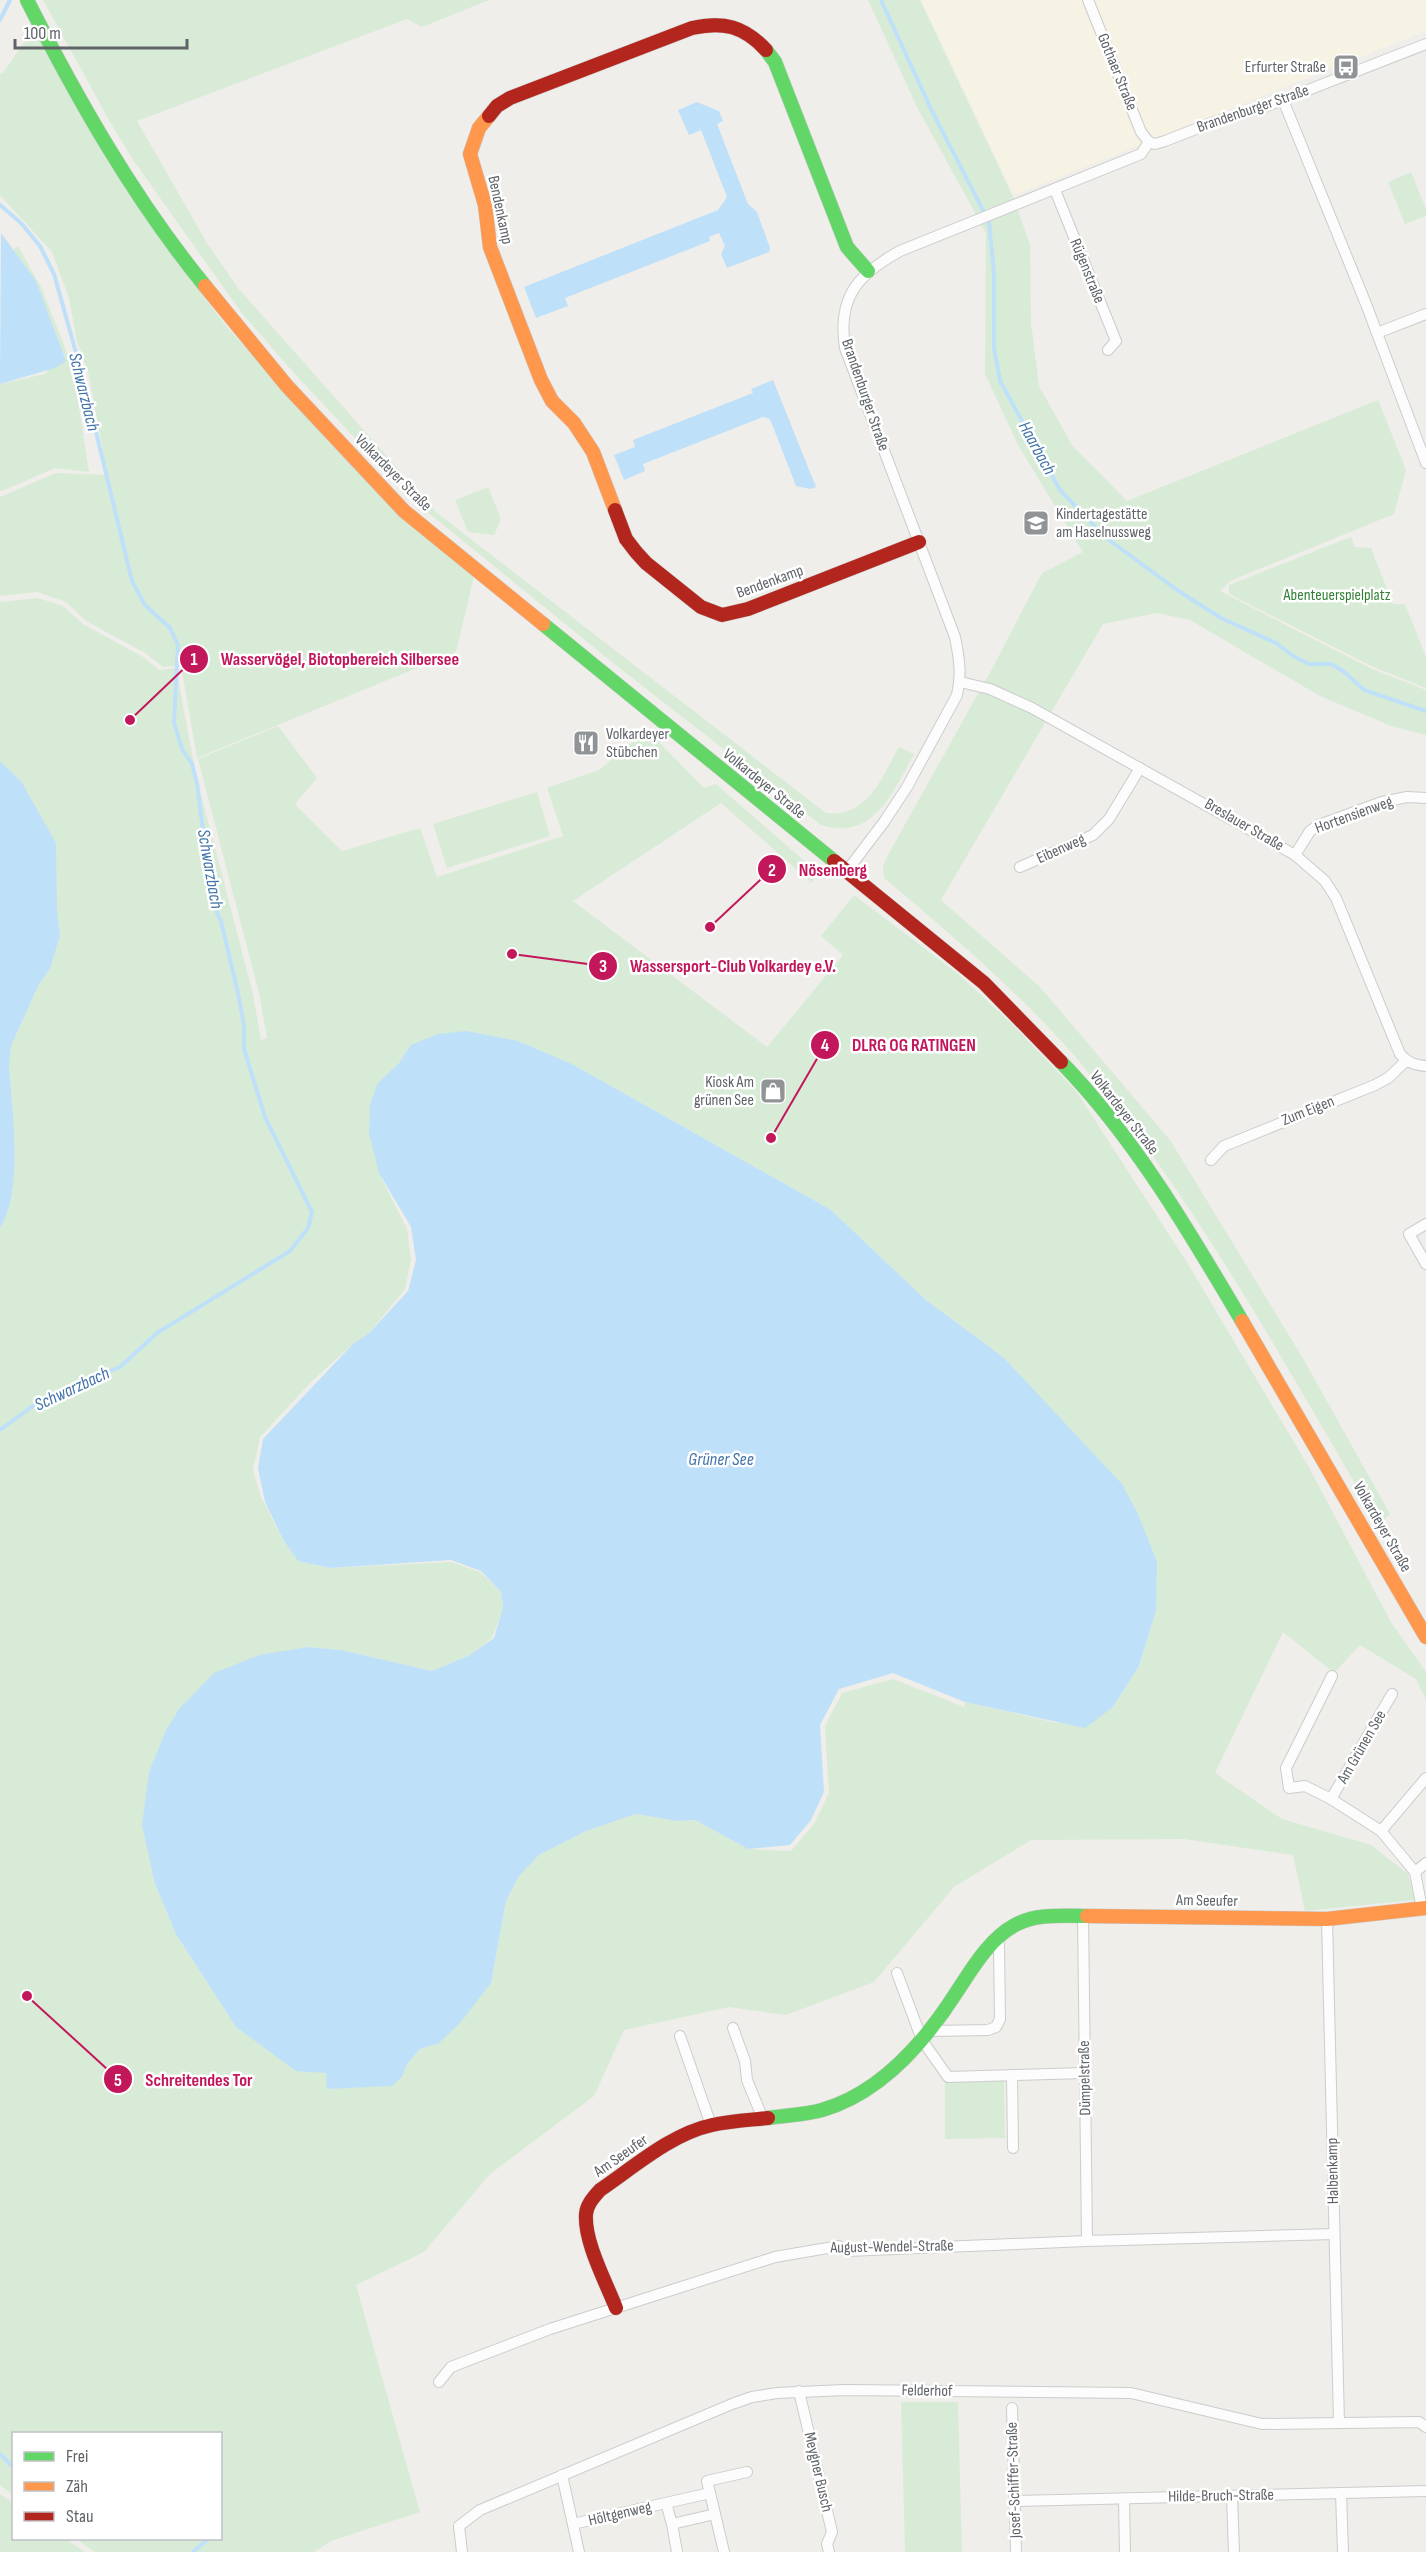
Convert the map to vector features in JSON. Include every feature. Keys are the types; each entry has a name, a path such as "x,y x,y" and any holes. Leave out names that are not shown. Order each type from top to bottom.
{"street":[{"name":"Volkardeyer Straße","path":"27,0 110,152 179,254 287,386 404,511 984,983 1067,1068 1108,1116 1166,1197 1215,1275 1426,1637"},
{"name":"Gothaer Straße","path":"1088,0 1141,132 1149,142"},
{"name":"Bendenkamp","path":"867,271 847,247 775,62 764,46 754,37 726,23 711,22 692,28 510,98 488,116 479,128 471,148 473,166 485,205 490,247 541,380 552,401 574,423 593,452 626,538 646,563 701,607 722,615 748,609 918,542"},
{"name":"Brandenburger Straße","path":"846,872 907,787 957,694 960,682 960,664 955,637 844,348 842,322 848,299 856,284 867,271 900,251 1141,154 1149,142 1155,144 1165,141 1211,123 1283,100 1426,44"},
{"path":"1283,100 1377,333 1426,463"},
{"name":"Rügenstraße","path":"1055,190 1116,341 1108,350"},
{"path":"1377,333 1426,314"},
{"name":"Breslauer Straße","path":"960,682 990,689 1032,708 1295,855 1325,881 1336,898 1395,1045 1406,1061"},
{"name":"Eibenweg","path":"1020,867 1093,835 1109,819 1140,768"},
{"name":"Hortensienweg","path":"1295,855 1310,831 1319,825 1382,802 1426,798"},
{"path":"1406,1061 1426,1066"},
{"name":"Zum Eigen","path":"1211,1161 1224,1146 1374,1085 1388,1078 1406,1061"},
{"path":"1426,1224 1409,1234 1426,1264"},
{"name":"Am Grünen See","path":"1332,1676 1286,1768 1289,1788 1305,1786 1331,1799 1381,1831 1415,1872 1424,1909"},
{"name":"Am Grünen See","path":"1331,1799 1392,1694"},
{"path":"1381,1831 1426,1778"},
{"path":"1415,1872 1426,1863"},
{"name":"Am Seeufer","path":"616,2308 586,2227 586,2212 591,2200 600,2190 669,2143 711,2125 819,2111 851,2100 885,2076 926,2036 995,1942 1013,1926 1041,1917 1083,1915 1327,1918 1424,1909"},
{"name":"Dümpelstraße","path":"1083,1915 1087,2241"},
{"name":"Halbenkamp","path":"1327,1918 1339,2423"},
{"path":"926,2036 988,2030 996,2027 1000,2019 999,1945 995,1942"},
{"path":"897,1973 948,2077 1085,2073"},
{"path":"733,2028 745,2061 747,2080 763,2119"},
{"path":"680,2036 711,2125"},
{"path":"1012,2075 1013,2148"},
{"name":"August-Wendel-Straße","path":"439,2382 451,2367 550,2330 775,2257 839,2246 847,2251 1087,2241 1334,2235"},
{"name":"Felderhof","path":"462,2552 459,2526 480,2510 744,2400 799,2391 1131,2393 1262,2424 1424,2423"},
{"name":"Meygner Busch","path":"799,2391 832,2532 827,2544 829,2552"},
{"name":"Josef-Schiffer-Straße","path":"1012,2408 1016,2552"},
{"path":"724,2552 708,2481 747,2472"},
{"name":"Höltgenweg","path":"562,2475 579,2552"},
{"name":"Hilde-Bruch-Straße","path":"1015,2501 1426,2491"},
{"name":"Höltgenweg","path":"573,2524 710,2493"},
{"path":"1341,2493 1342,2552"},
{"path":"1232,2496 1234,2552"},
{"path":"1124,2499 1125,2552"},
{"name":"Höltgenweg","path":"666,2503 678,2552"},
{"name":"Höltgenweg","path":"672,2524 715,2514"}],"shaded area":[{"path":"921,0 1426,0 1426,31 1014,195"}],"green space":[{"path":"43,0 489,0 422,27 407,19 137,121 207,243 238,288 437,513 826,813 840,813 853,809 863,802 880,782 899,747 914,754 898,784 879,810 868,820 855,826 839,828 821,825 617,666 414,501 294,373 241,312 134,161"},
{"path":"868,0 920,0 1013,197 1030,244 1031,323 1039,386 1072,445 1127,501 1378,400 1406,470 1394,514 1230,581 1220,591 1370,668 1426,690 1426,735 1391,726 1320,696 1190,620 1157,613 1103,624 941,900 1040,987 1170,1140 1304,1360 1390,1514 1379,1524 1274,1345 1201,1227 1163,1170 1122,1115 1079,1061 1034,1012 960,943 884,878 883,866 888,855 994,665 1042,573 1083,552 1018,445 985,374 986,233 917,107"},
{"path":"30,34 39,37 170,251 225,325 368,483 474,576 456,652 197,758 181,665 163,667 145,653 86,621 66,602 37,592 0,596 0,497 56,473 107,475 89,375 77,342 69,298 52,252 0,195 0,74"},
{"path":"1411,172 1426,209 1426,216 1405,224 1388,182"},
{"path":"18,246 42,289 73,368 89,472 55,468 0,492 0,384 45,374 55,359 10,252"},
{"path":"488,487 501,519 494,535 468,532 455,500"},
{"name":"Abenteuerspielplatz","path":"1351,537 1355,547 1371,548 1393,604 1405,604 1426,657 1426,688 1371,666 1229,594 1229,585"},
{"path":"38,598 63,606 83,624 143,657 159,670 176,668 196,775 253,994 261,1040 267,1038 259,993 198,759 278,726 317,778 295,804 342,851 420,828 437,877 563,836 547,788 599,770 647,730 704,788 716,784 817,872 812,883 721,803 573,901 767,1047 843,955 821,936 854,895 957,973 1011,1023 1076,1091 1188,1264 1307,1464 1391,1622 1426,1672 1426,1700 1416,1679 1360,1645 1334,1673 1283,1632 1215,1773 1282,1819 1371,1845 1408,1874 1415,1900 1305,1911 1293,1855 1184,1839 1031,1840 954,1887 874,1982 786,2015 729,2007 624,2030 594,2096 490,2174 424,2252 356,2285 420,2512 331,2541 314,2552 95,2552 77,2540 222,2540 222,2432 12,2432 12,2494 0,2485 0,1228 12,1193 14,1172 14,1126 9,1065 11,1046 39,984 50,969 60,936 57,912 21,781 0,761 0,602","holes":["518,1041 572,1064 831,1210 926,1300 1003,1357 1054,1413 1156,1611 1139,1666 1113,1707 1057,1723 965,1702 964,1707 893,1679 842,1693 825,1726 829,1793 814,1824 791,1851 748,1849 695,1820 677,1821 636,1814 586,1831 539,1855 519,1876 506,1901 491,1983 438,2044 420,2049 407,2064 402,2077 328,2089 326,2073 236,2027 176,1934 155,1884 308,1647 341,1650 432,1671 470,1655 492,1638 503,1608 501,1592 480,1572 451,1562 330,1568 298,1561 284,1541 261,1497 253,1470 260,1437 311,1382 354,1343 368,1334 405,1289 411,1260 407,1229 379,1173 379,1082 399,1063 411,1045"]},
{"path":"537,792 550,836 447,868 433,824"},
{"path":"1004,2081 1005,2138 945,2139 945,2082"},
{"path":"901,2402 958,2402 962,2552 905,2552"},
{"path":"0,2494 12,2502 12,2540 67,2540 85,2552 0,2552"}],"water":[{"path":"697,102 719,111 723,121 717,124 748,204 757,212 770,248 769,252 727,268 721,254 725,246 719,233 709,237 710,241 565,298 568,306 536,318 524,287 718,210 727,197 701,130 689,135 678,110"},
{"path":"1,233 36,281 66,361 55,368 0,384"},
{"path":"773,380 816,487 811,489 796,486 770,419 763,417 643,464 645,471 624,480 614,455 635,447 633,440 753,393 751,389"},
{"path":"0,761 21,781 56,843 57,912 60,936 50,969 39,984 11,1046 9,1065 14,1126 14,1172 12,1193 0,1228"},
{"name":"Grüner See","path":"466,1031 518,1041 572,1064 831,1210 926,1300 1003,1357 1122,1484 1138,1514 1157,1562 1156,1611 1139,1666 1113,1707 1085,1728 965,1702 893,1673 839,1689 820,1725 824,1792 811,1820 790,1845 748,1849 695,1820 677,1821 636,1814 586,1831 539,1855 519,1876 506,1901 491,1983 461,2022 438,2044 420,2049 407,2064 402,2077 392,2086 327,2089 326,2073 296,2071 236,2027 176,1934 155,1884 142,1825 149,1772 166,1730 179,1709 214,1673 259,1655 308,1647 341,1650 432,1671 470,1655 494,1638 503,1607 501,1592 481,1571 451,1560 330,1568 298,1561 284,1541 265,1502 258,1468 263,1439 354,1343 368,1334 408,1291 416,1260 411,1227 379,1173 369,1133 370,1104 378,1083 399,1063 411,1045 438,1034"}],"waterway":[{"name":"Schwarzbach","path":"0,20 10,0"},
{"name":"Haarbach","path":"881,0 931,109 989,222 994,273 994,348 1000,381 1060,490 1105,537 1177,590 1221,618 1276,643 1293,656 1309,664 1331,664 1343,671 1364,690 1426,711"},
{"name":"Schwarzbach","path":"0,205 21,223 40,246 54,274 82,374 132,581 145,605 170,628 178,645 174,722 182,749 192,764 197,783 212,902 221,921 238,993 244,1025 244,1049 265,1117 312,1212 308,1228 290,1251 157,1333 120,1367 44,1398 0,1430"},
{"name":"Schwarzbach","path":"0,2454 12,2466"},
{"name":"Schwarzbach","path":"193,2552 207,2540"}],"traffic: fast":[{"path":"27,0 108,148 154,219 205,286"},
{"path":"766,50 775,62 847,247 868,271"},
{"path":"543,624 834,861"},
{"path":"1061,1062 1113,1121 1136,1153 1181,1219 1242,1321"},
{"path":"768,2118 822,2110 863,2092 882,2079 915,2048 930,2030 989,1946 1015,1925 1041,1917 1087,1916"}],"traffic: slow":[{"path":"489,116 479,128 470,154 485,205 490,247 541,380 552,401 574,423 593,452 615,510"},
{"path":"205,286 287,386 404,511 543,624"},
{"path":"1242,1321 1426,1637"},
{"path":"1087,1916 1327,1919 1426,1908"}],"traffic: jam":[{"path":"489,116 497,106 510,98 692,28 714,25 732,27 750,35 766,50"},
{"path":"615,510 626,539 646,563 701,607 722,615 748,609 919,542"},
{"path":"834,861 984,983 1061,1062"},
{"path":"616,2308 588,2237 586,2214 593,2198 600,2190 668,2143 697,2129 768,2118"}],"place":[{"name":"Erfurter Straße","path":"1346,67"},
{"name":"Kindertagestätte am Haselnussweg","path":"1036,523"},
{"name":"Wasservögel, Biotopbereich Silbersee","path":"130,720"},
{"name":"Volkardeyer Stübchen","path":"586,743"},
{"name":"Nösenberg","path":"710,927"},
{"name":"Wassersport-Club Volkardey e.V.","path":"512,954"},
{"name":"Kiosk Am grünen See","path":"773,1091"},
{"name":"DLRG OG RATINGEN","path":"771,1138"},
{"name":"Schreitendes Tor","path":"27,1996"}]}
